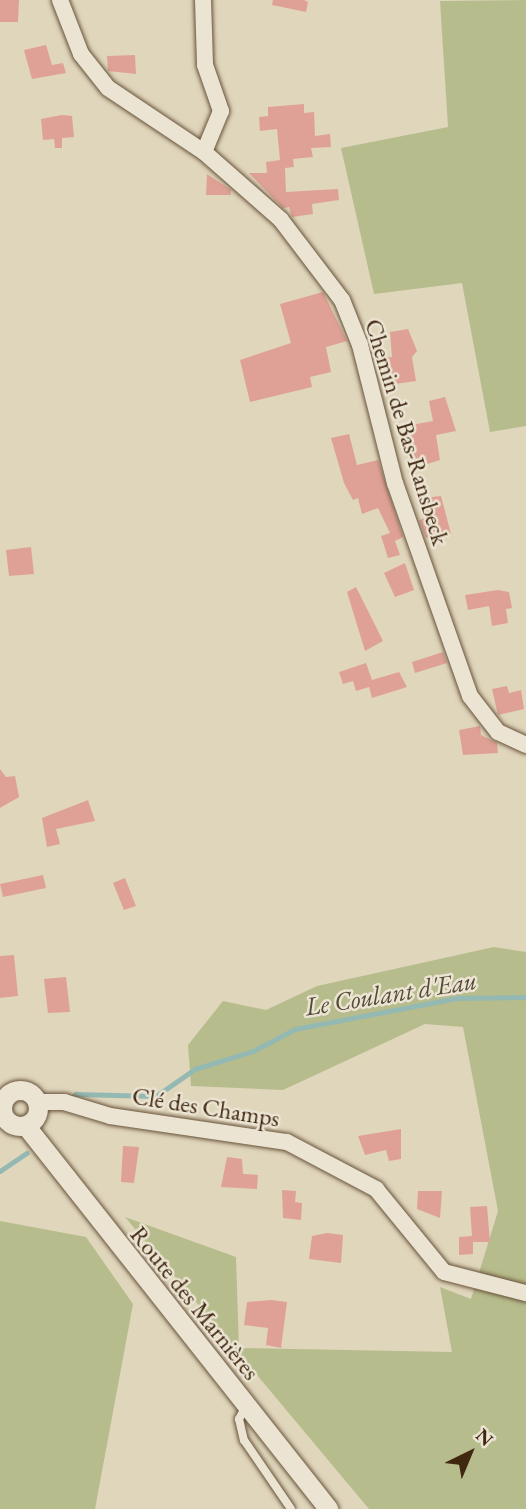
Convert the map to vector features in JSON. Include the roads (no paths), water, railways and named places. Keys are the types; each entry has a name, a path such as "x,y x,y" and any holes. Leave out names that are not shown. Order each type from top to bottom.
{"street":[{"name":"Chemin de Bas-Ransbeck","path":"60,0 81,54 108,88 204,152 289,228 342,300 360,345 395,484 470,696 498,732 526,745"},
{"path":"203,0 205,65 221,111 204,152"},
{"name":"Route des Marnières","path":"37,1102 23,1090 3,1094 5,1119 26,1126 328,1509"},
{"path":"26,1126 36,1117 37,1102"},
{"name":"Clé des Champs","path":"37,1102 64,1102 110,1116 287,1142 376,1189 444,1272 526,1293"}],"lane":[{"path":"246,1406 239,1419 244,1440 291,1509"}],"waterway":[{"name":"Le Coulant d'Eau","path":"70,1099 76,1094 156,1096 195,1069 253,1051 295,1029 458,998 526,997"},
{"name":"Le Coulant d'Eau","path":"0,1171 27,1153"}]}
